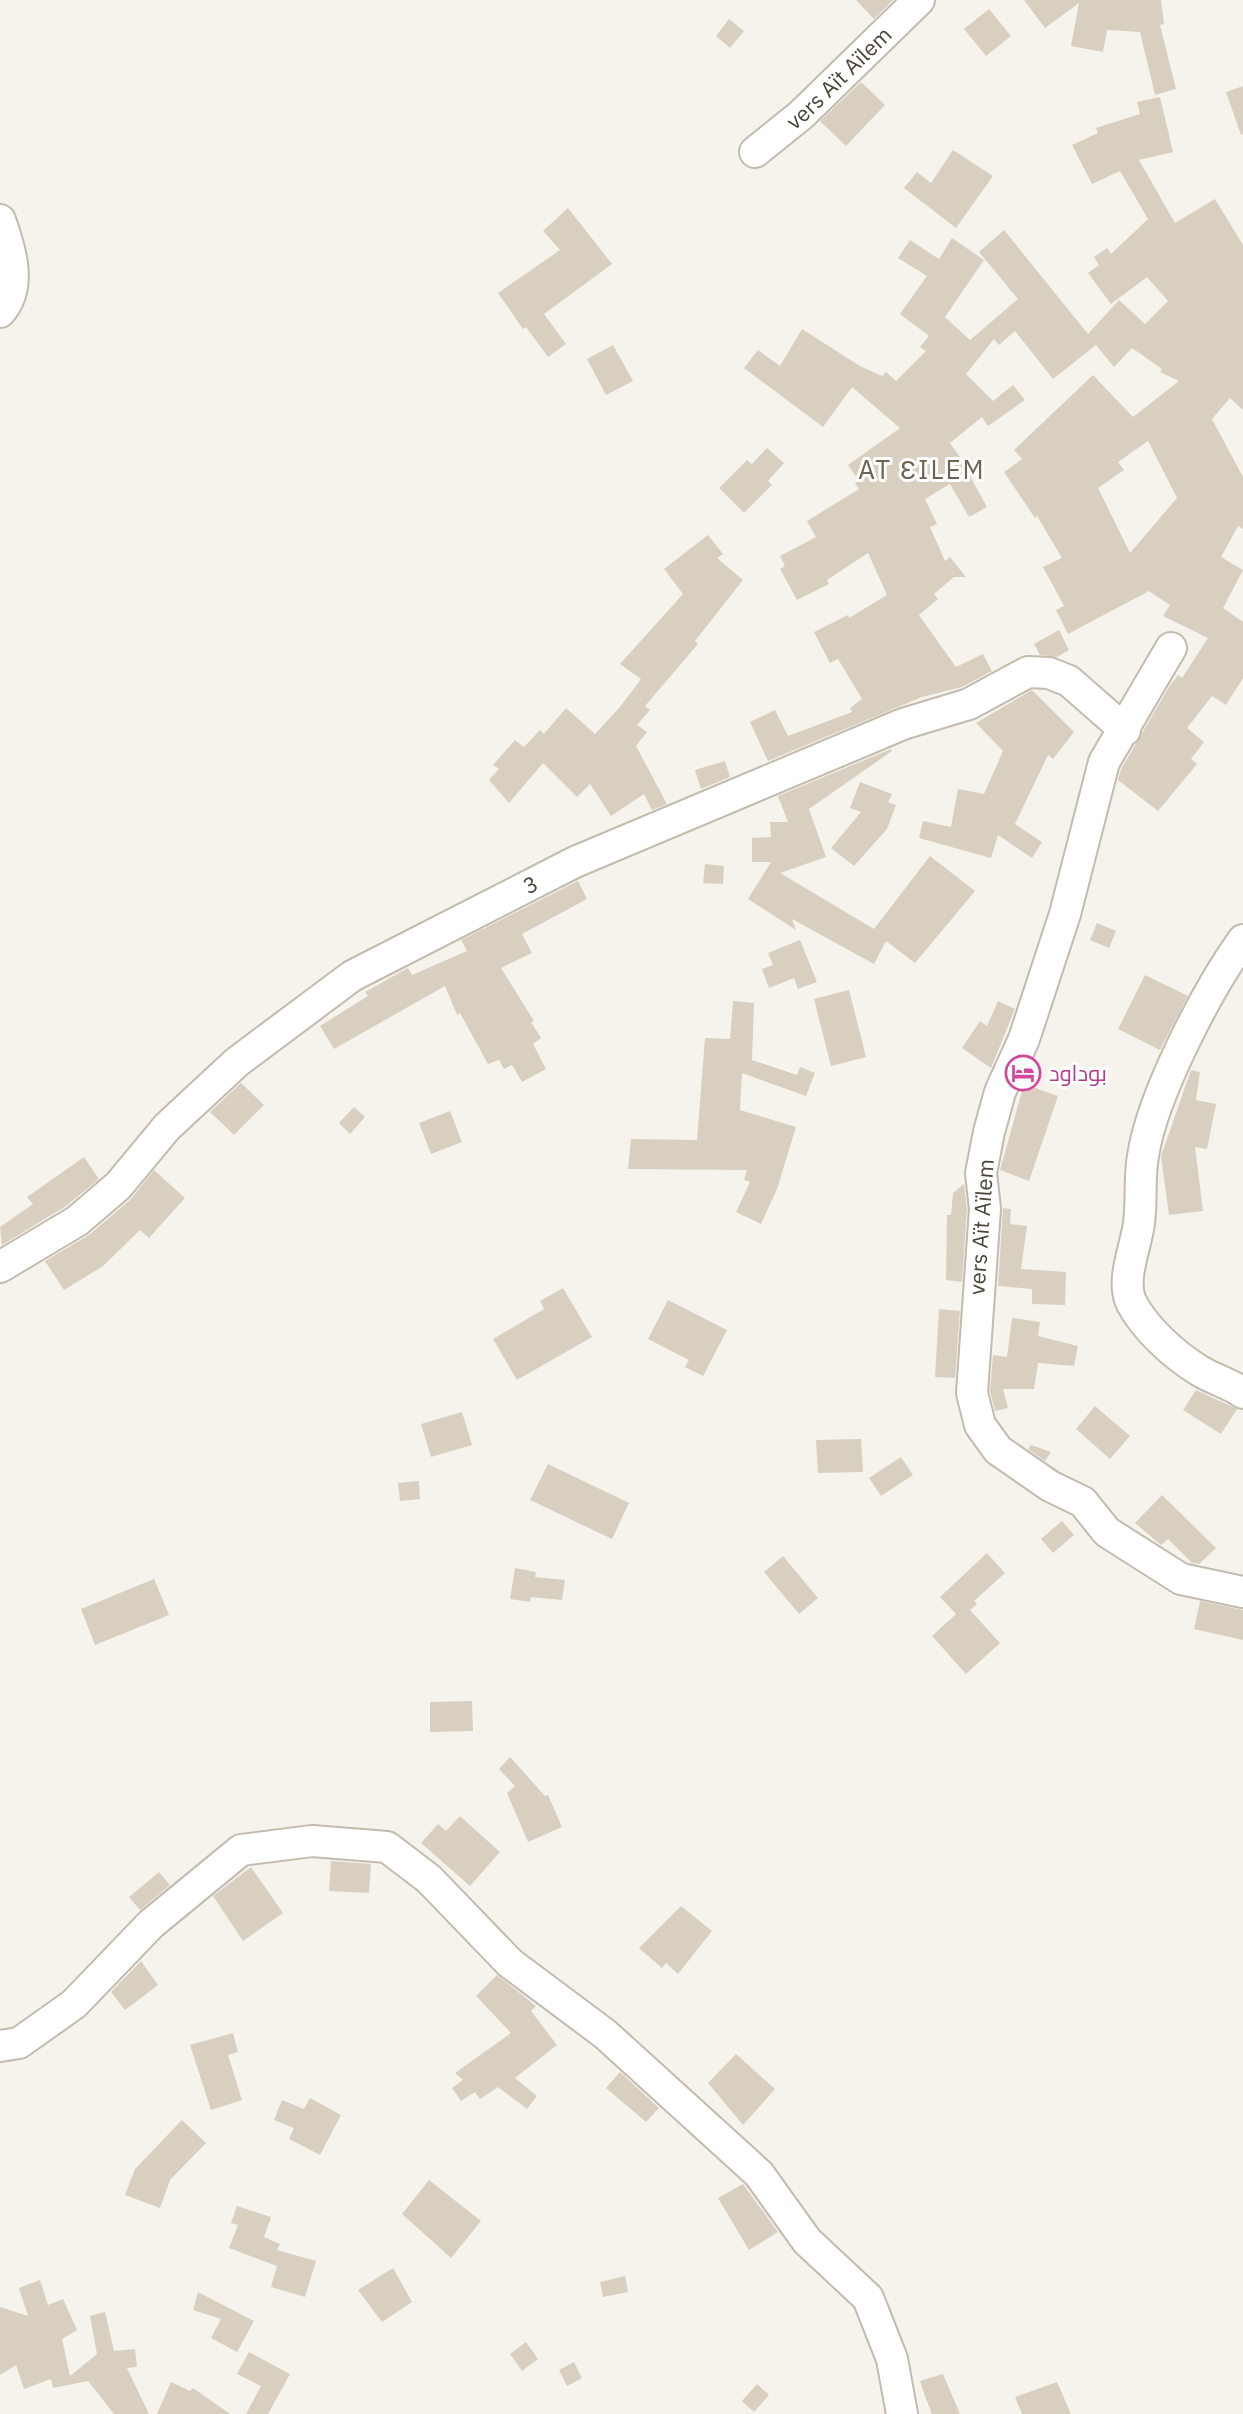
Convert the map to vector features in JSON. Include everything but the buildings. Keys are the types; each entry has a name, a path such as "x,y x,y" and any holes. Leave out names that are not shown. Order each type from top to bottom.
{"street":[{"name":"vers Aït Aïlem","path":"755,152 801,115 919,0"},
{"path":"0,220 14,277 12,292 0,312"},
{"name":"vers Aït Aïlem","path":"1171,648 1104,762 1065,914 1024,1039 1000,1092 989,1132 981,1173 985,1209 972,1393 980,1425 998,1450 1050,1486 1083,1502 1107,1532 1181,1579 1243,1592"},
{"name":"3","path":"0,1267 77,1221 118,1186 167,1127 237,1062 352,976 575,862 903,724 969,704 1028,672 1049,673 1069,681 1125,730"},
{"path":"1243,940 1196,1018 1151,1125 1143,1156 1139,1223 1129,1275 1130,1299 1147,1326 1202,1372 1219,1377 1243,1393"},
{"path":"0,2046 19,2043 74,2004 151,1924 241,1850 312,1841 387,1847 429,1879 510,1963 605,2034 759,2174 807,2241 868,2298 892,2359 902,2414"}],"place":[{"name":"بوداود","path":"1023,1073"}],"district":[{"name":"AT ƐILEM","path":"922,470"}]}
